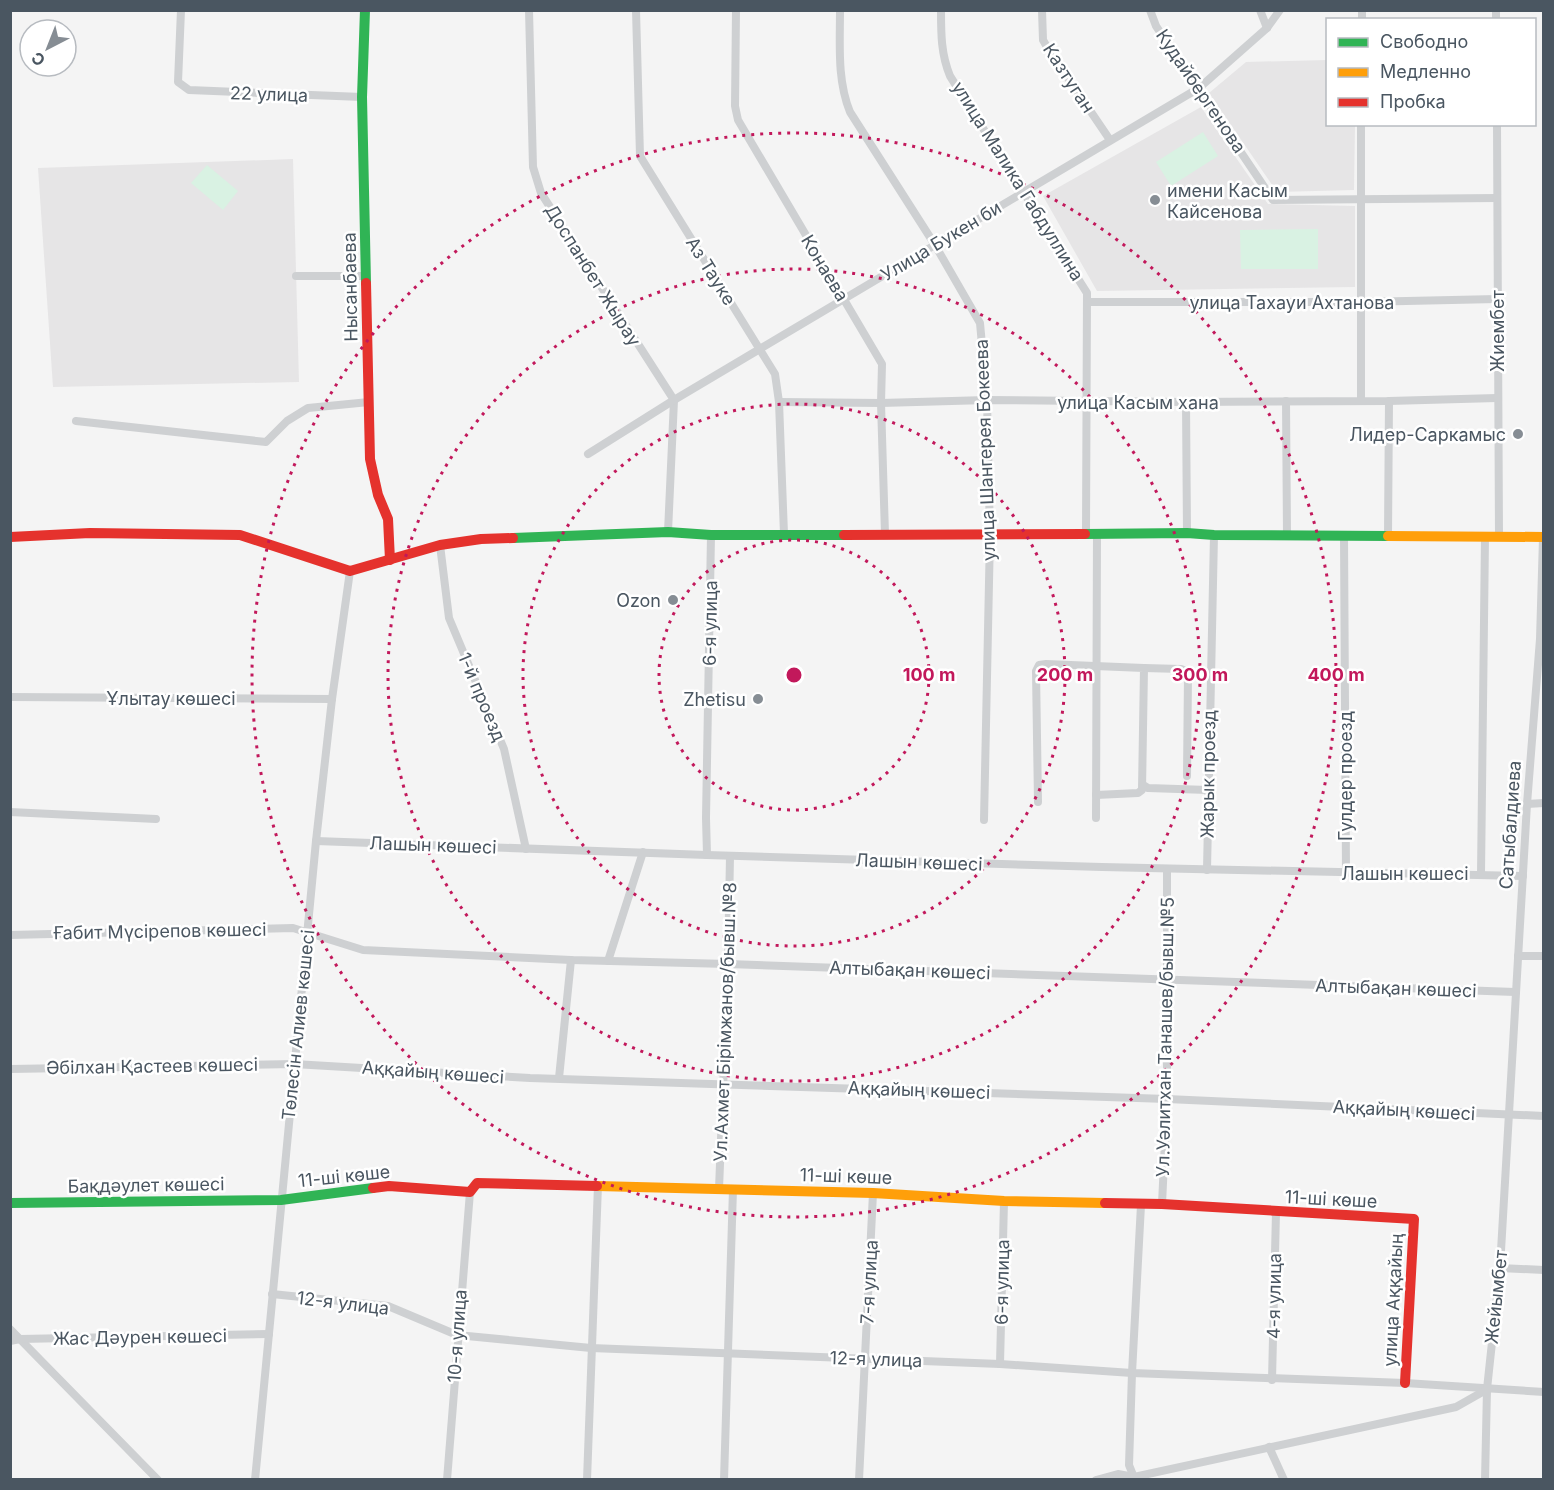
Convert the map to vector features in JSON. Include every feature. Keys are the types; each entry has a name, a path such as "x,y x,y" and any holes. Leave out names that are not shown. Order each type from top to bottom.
{"street":[{"name":"22 улица","path":"182,10 178,82 189,90 362,98"},
{"name":"Нысанбаева","path":"365,10 362,98 370,459 378,495 388,519 390,560"},
{"name":"Доспанбет Жырау","path":"529,10 533,167 536,180 541,193 674,400"},
{"name":"Аз Тауке","path":"636,10 640,156 776,374 784,534"},
{"name":"Конаева","path":"736,10 735,106 738,120 882,364 885,534"},
{"name":"улица Шангерея Бокеева","path":"840,10 840,78 843,95 850,112 935,245 978,318 987,400 990,535 984,820"},
{"name":"улица Малика Габдуллина","path":"941,10 941,45 950,75 1086,289 1088,302 1087,402 1097,666 1096,818"},
{"name":"Казтуган","path":"1042,10 1043,40 1110,141"},
{"name":"Кудайбергенова","path":"1150,10 1156,26 1273,200 1361,201"},
{"path":"1260,10 1267,28"},
{"name":"Улица Букен би","path":"588,454 674,400 1199,88 1267,28 1280,10"},
{"path":"1361,126 1361,401"},
{"name":"Жиембет","path":"1497,126 1499,537"},
{"path":"1361,201 1497,198"},
{"path":"296,276 366,276"},
{"name":"улица Тахауи Ахтанова","path":"1088,302 1361,302 1497,299"},
{"name":"улица Касым хана","path":"779,402 1389,401 1497,398"},
{"path":"668,532 674,400"},
{"path":"1286,401 1287,534"},
{"path":"1388,535 1389,401"},
{"path":"76,422 266,442 287,422 308,408 369,402"},
{"path":"1186,402 1187,533"},
{"path":"10,537 90,533 240,535 350,571 440,544 481,539 668,532 711,535 1187,533 1544,537"},
{"name":"6-я улица","path":"707,855 711,535"},
{"name":"Жарык проезд","path":"1207,870 1214,535"},
{"name":"Гулдер проезд","path":"1344,536 1346,873"},
{"path":"1481,874 1485,537"},
{"name":"Сатыбалдиева","path":"1510,1115 1527,804 1542,639 1544,537"},
{"name":"1-й проезд","path":"440,544 449,618 504,749 526,849"},
{"name":"Төлесін Алиев көшесі","path":"255,1479 316,841 332,699 350,571"},
{"path":"1038,802 1036,671 1040,665 1186,671 1188,675 1187,776"},
{"path":"1095,795 1138,793 1143,785 1144,668"},
{"name":"Ұлытау көшесi","path":"10,697 332,699"},
{"path":"1143,785 1148,788 1208,790"},
{"path":"1527,804 1544,803"},
{"path":"10,812 156,819"},
{"name":"Лашын көшесі","path":"316,841 1167,869 1523,876"},
{"path":"608,961 643,852"},
{"name":"Ул.Ахмет Бірімжанов/бывш.№8","path":"719,1189 730,856"},
{"name":"Ул.Уәлитхан Танашев/бывш.№5","path":"1162,1204 1167,1099 1167,869"},
{"name":"Ғабит Мүсірепов көшесi","path":"10,935 293,928 308,934"},
{"name":"Алтыбақан көшесі","path":"308,934 363,950 571,960 1515,992"},
{"path":"1518,956 1544,956"},
{"path":"559,1078 571,960"},
{"name":"Әбілхан Қастеев көшесi","path":"10,1069 294,1064"},
{"name":"Аққайың көшесі","path":"294,1064 530,1078 1167,1099 1544,1116"},
{"name":"Жейымбет","path":"1485,1479 1487,1389 1500,1268 1510,1115"},
{"name":"11-ші көше","path":"281,1200 389,1186 470,1192 477,1183 598,1185 873,1193 1004,1201 1162,1204 1414,1220"},
{"path":"587,1479 598,1185"},
{"path":"724,1479 733,1189"},
{"name":"10-я улица","path":"447,1479 470,1192"},
{"name":"7-я улица","path":"859,1479 873,1193"},
{"name":"Бақдәулет көшесi","path":"10,1203 281,1200"},
{"name":"6-я улица","path":"1000,1364 1004,1201"},
{"path":"1134,1479 1129,1465 1141,1205"},
{"name":"4-я улица","path":"1272,1380 1276,1212"},
{"name":"улица Аққайың","path":"1405,1383 1414,1220"},
{"path":"1500,1268 1544,1270"},
{"name":"12-я улица","path":"272,1294 388,1306 457,1335 591,1348 1000,1364 1132,1373 1272,1380 1405,1383 1544,1392"},
{"path":"10,1329 158,1479"},
{"name":"Жас Дәурен көшесі","path":"10,1341 269,1334"},
{"path":"1096,1479 1118,1474 1134,1479 1456,1407 1487,1389"},
{"path":"1269,1447 1284,1479"}],"shaded area":[{"path":"1326,60 1326,126 1355,126 1354,190 1277,192 1209,93 1246,62"},
{"name":"имени Касым Кайсенова","path":"1201,107 1268,204 1355,206 1355,287 1097,291 1043,196"},
{"path":"293,159 299,382 53,387 38,168"}],"green space":[{"path":"1203,132 1218,156 1171,186 1156,162"},
{"path":"207,165 238,191 223,210 191,183"},
{"path":"1318,229 1318,269 1241,269 1240,230"}],"traffic: fast":[{"path":"365,10 362,97 366,283"},
{"path":"513,538 668,532 711,535 844,535"},
{"path":"1085,534 1388,536"},
{"path":"10,1203 281,1200 373,1188"}],"traffic: slow":[{"path":"1388,536 1544,537"},
{"path":"597,1186 873,1193 1004,1201 1105,1203"}],"traffic: jam":[{"path":"366,283 370,459 378,495 388,519 390,560"},
{"path":"10,537 90,533 240,535 350,571 440,545 481,539 513,538"},
{"path":"844,535 1085,534"},
{"path":"373,1188 389,1186 470,1192 477,1183 597,1186"},
{"path":"1105,1203 1162,1204 1414,1219 1405,1383"}],"place":[{"name":"имени Касым Кайсенова","path":"1155,200"},
{"name":"Лидер-Саркамыс","path":"1518,434"},
{"name":"Ozon","path":"673,600"},
{"name":"Zhetisu","path":"758,699"}]}
